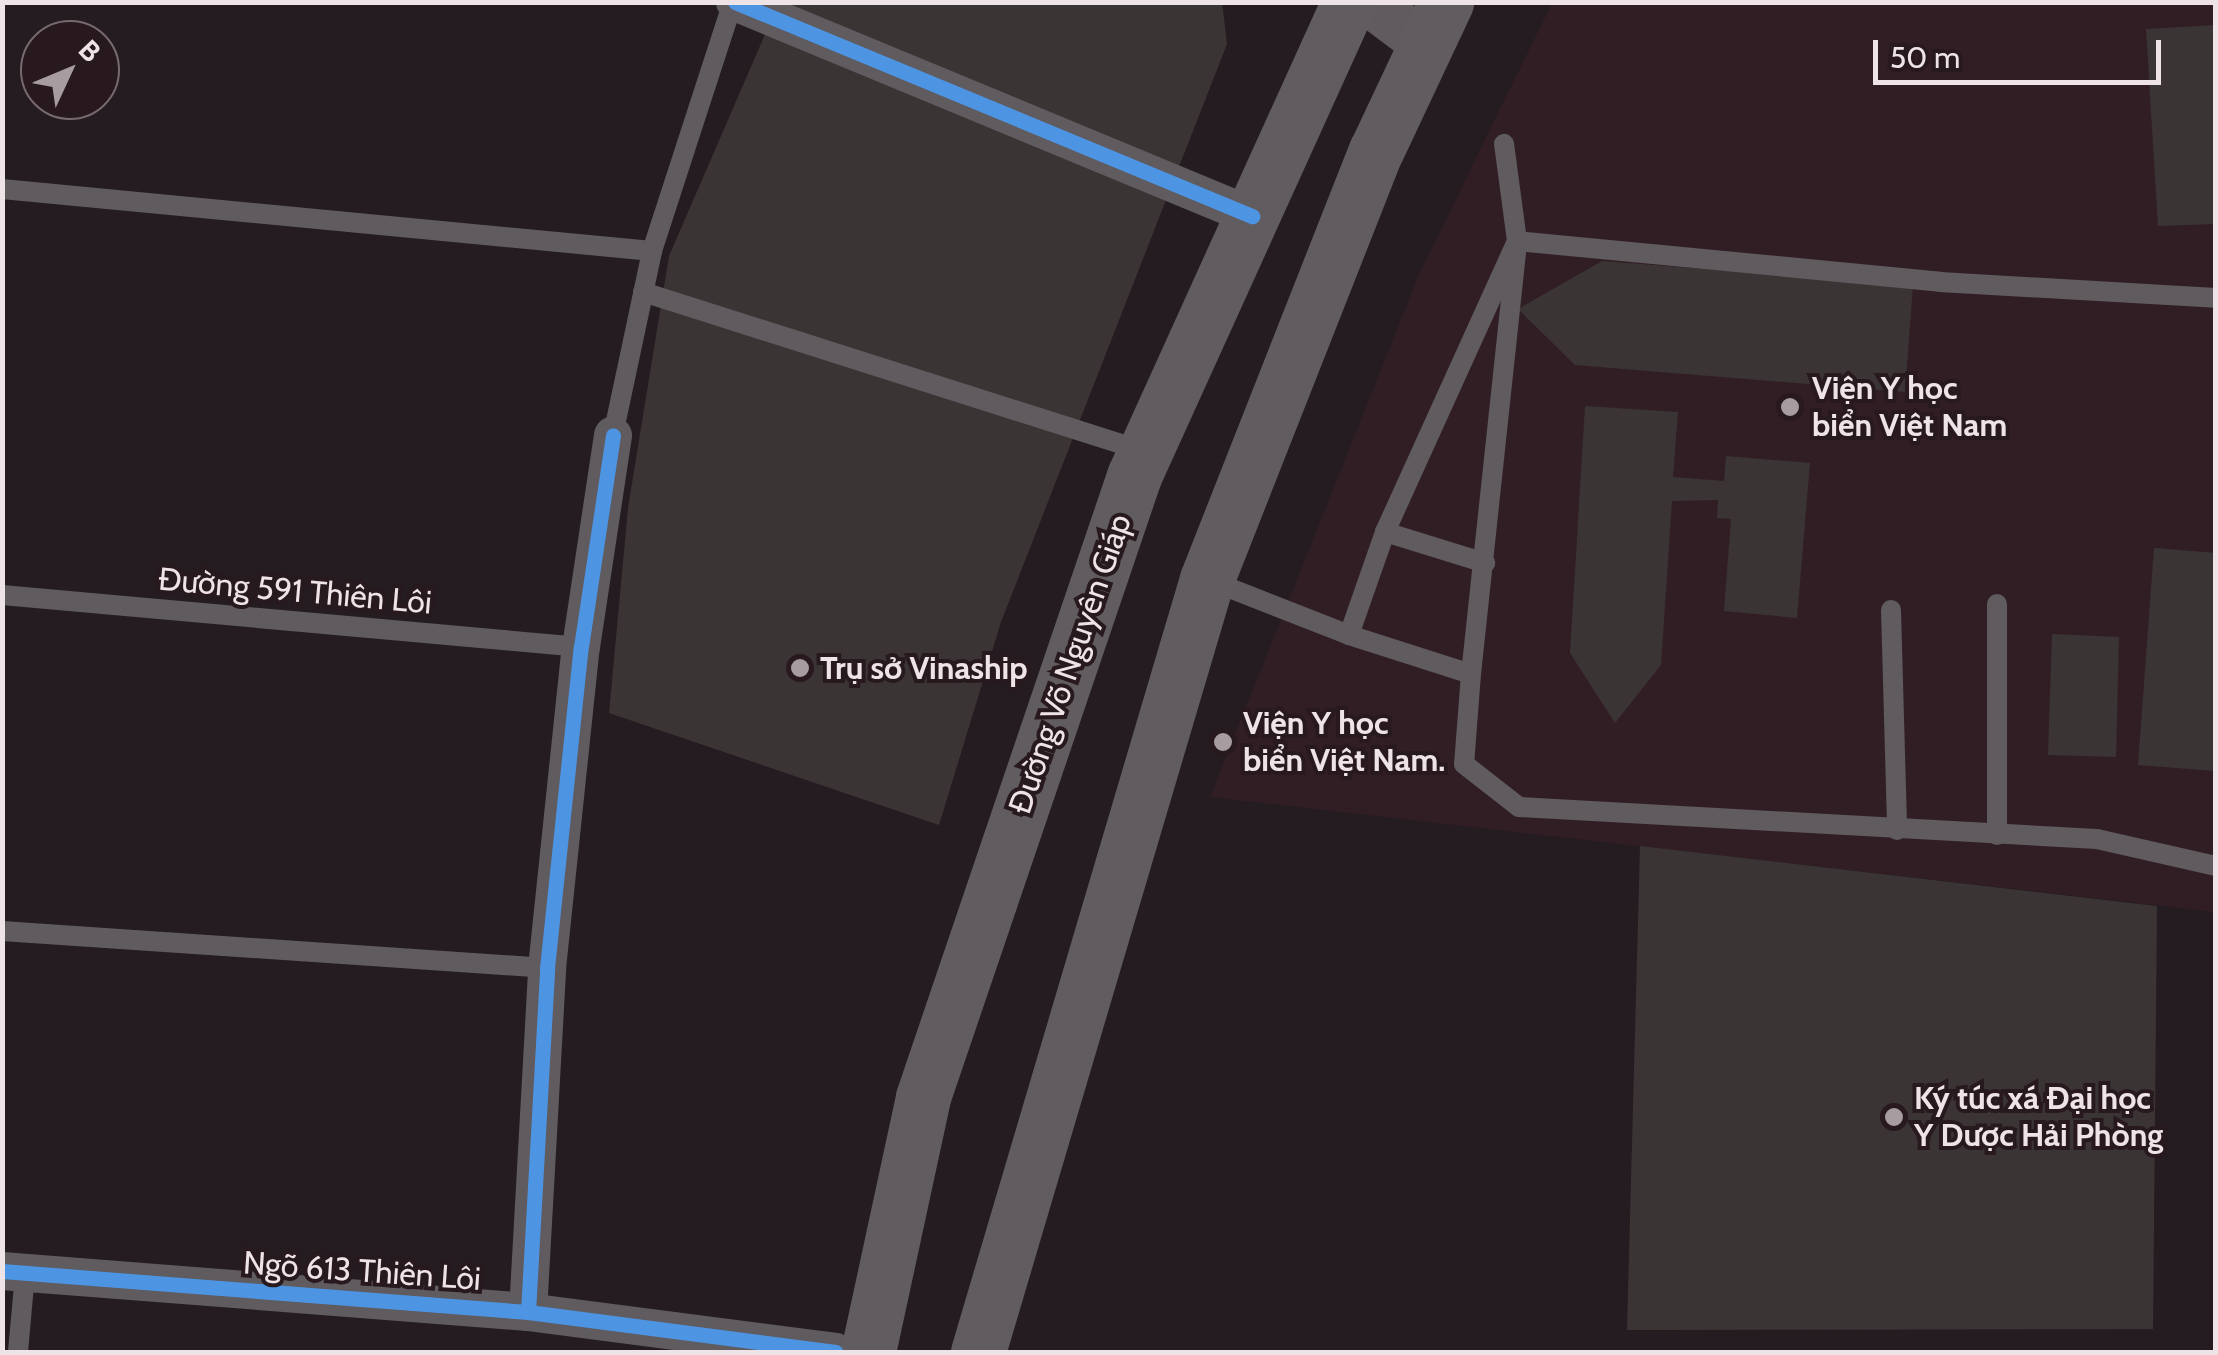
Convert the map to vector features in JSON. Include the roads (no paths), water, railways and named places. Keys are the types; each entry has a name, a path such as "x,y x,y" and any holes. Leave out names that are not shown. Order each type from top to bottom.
{"main road":[{"name":"Đường Võ Nguyên Giáp","path":"868,1352 923,1097 1145,452 1349,2"},
{"path":"978,1352 1207,580 1376,151 1436,23"}],"street":[{"path":"734,2 1252,216"},
{"path":"1369,2 1436,23"},
{"path":"528,1312 547,968 582,646 613,435"},
{"name":"Ngõ 613 Thiên Lôi","path":"14,1272 528,1312 665,1340 835,1352"}],"lane":[{"path":"613,435 652,251 734,2"},
{"path":"1504,144 1517,241 1464,764 1519,807 2097,840 2216,866"},
{"path":"2,189 652,251"},
{"path":"1349,635 1385,532 1517,241"},
{"path":"1517,241 1940,282 2216,298"},
{"path":"643,292 1145,452"},
{"path":"1385,532 1485,563"},
{"path":"1207,580 1349,635 1471,674"},
{"name":"Đường 591 Thiên Lôi","path":"2,595 582,646"},
{"path":"1997,604 1997,835"},
{"path":"1891,610 1897,830"},
{"path":"2,931 547,968"},
{"path":"14,1272 18,1352"}],"place":[{"name":"Viện Y học biển Việt Nam","path":"1790,407"},
{"name":"Trụ sở Vinaship","path":"800,668"},
{"name":"Viện Y học biển Việt Nam.","path":"1223,742"},
{"name":"Ký túc xá Đại học Y Dược Hải Phòng","path":"1894,1117"}]}
